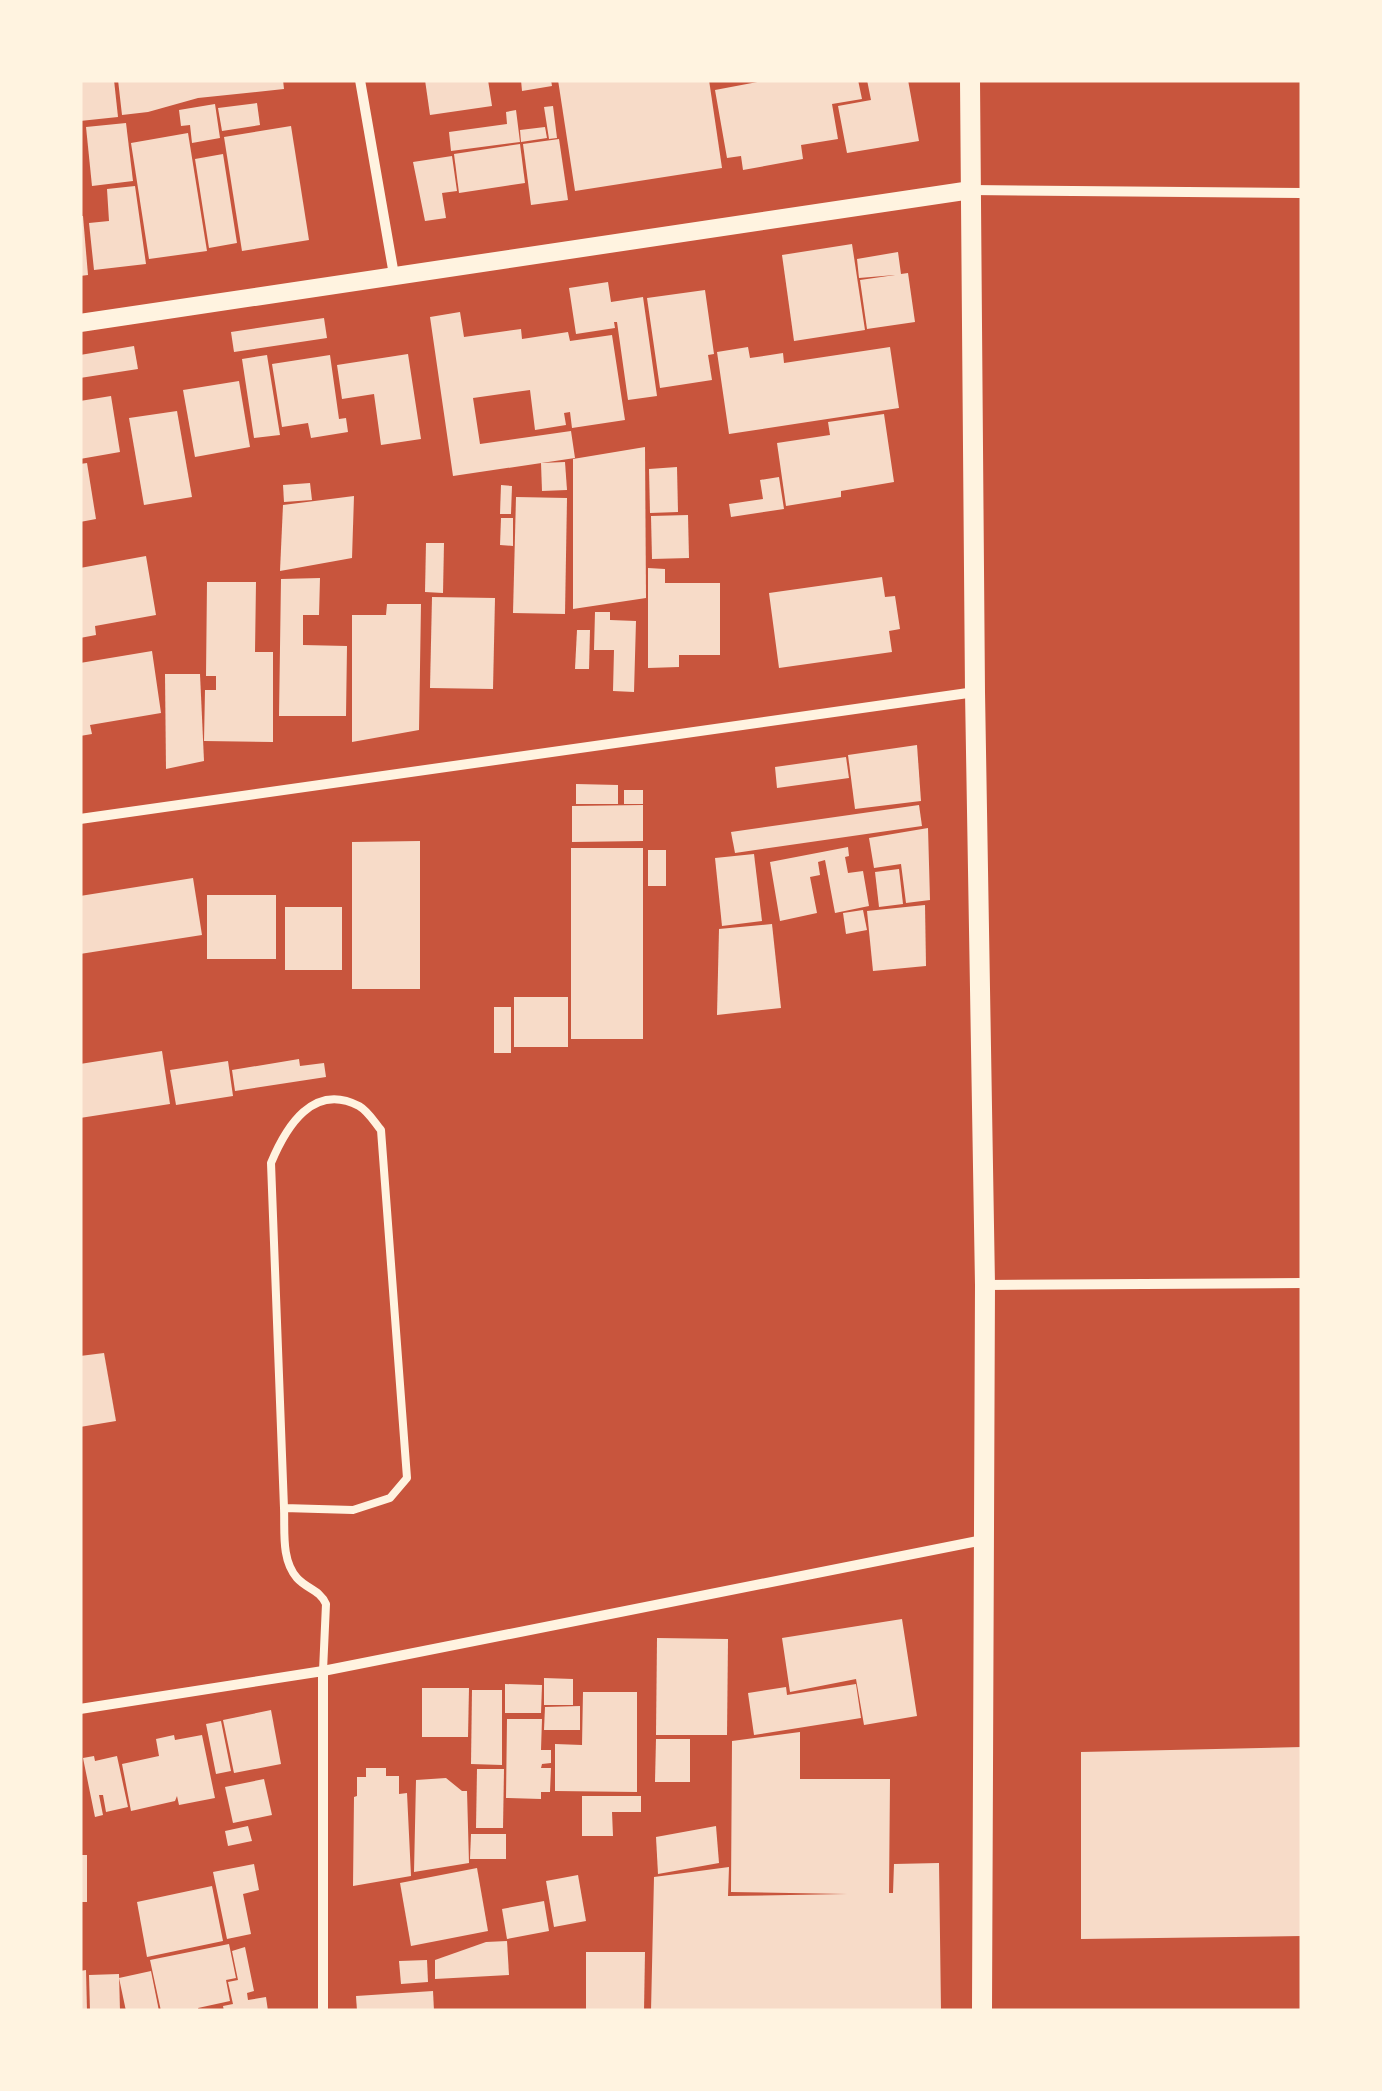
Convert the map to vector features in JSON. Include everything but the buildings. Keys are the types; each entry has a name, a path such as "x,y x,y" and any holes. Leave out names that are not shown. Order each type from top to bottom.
{"main road":[{"path":"970,80 985,1284 982,2011"}],"street":[{"path":"360,80 394,275"},
{"path":"80,324 971,190 1302,193"},
{"path":"80,819 975,692"},
{"path":"985,1284 1302,1283"},
{"path":"80,1709 323,1671 983,1540"},
{"path":"322,2011 323,1671"}],"lane":[{"path":"284,1508 352,1510 390,1498 407,1478 382,1130 360,1106 328,1099 301,1112 282,1136 272,1163 284,1508 286,1560 298,1579 322,1595 326,1604 323,1671"}]}
